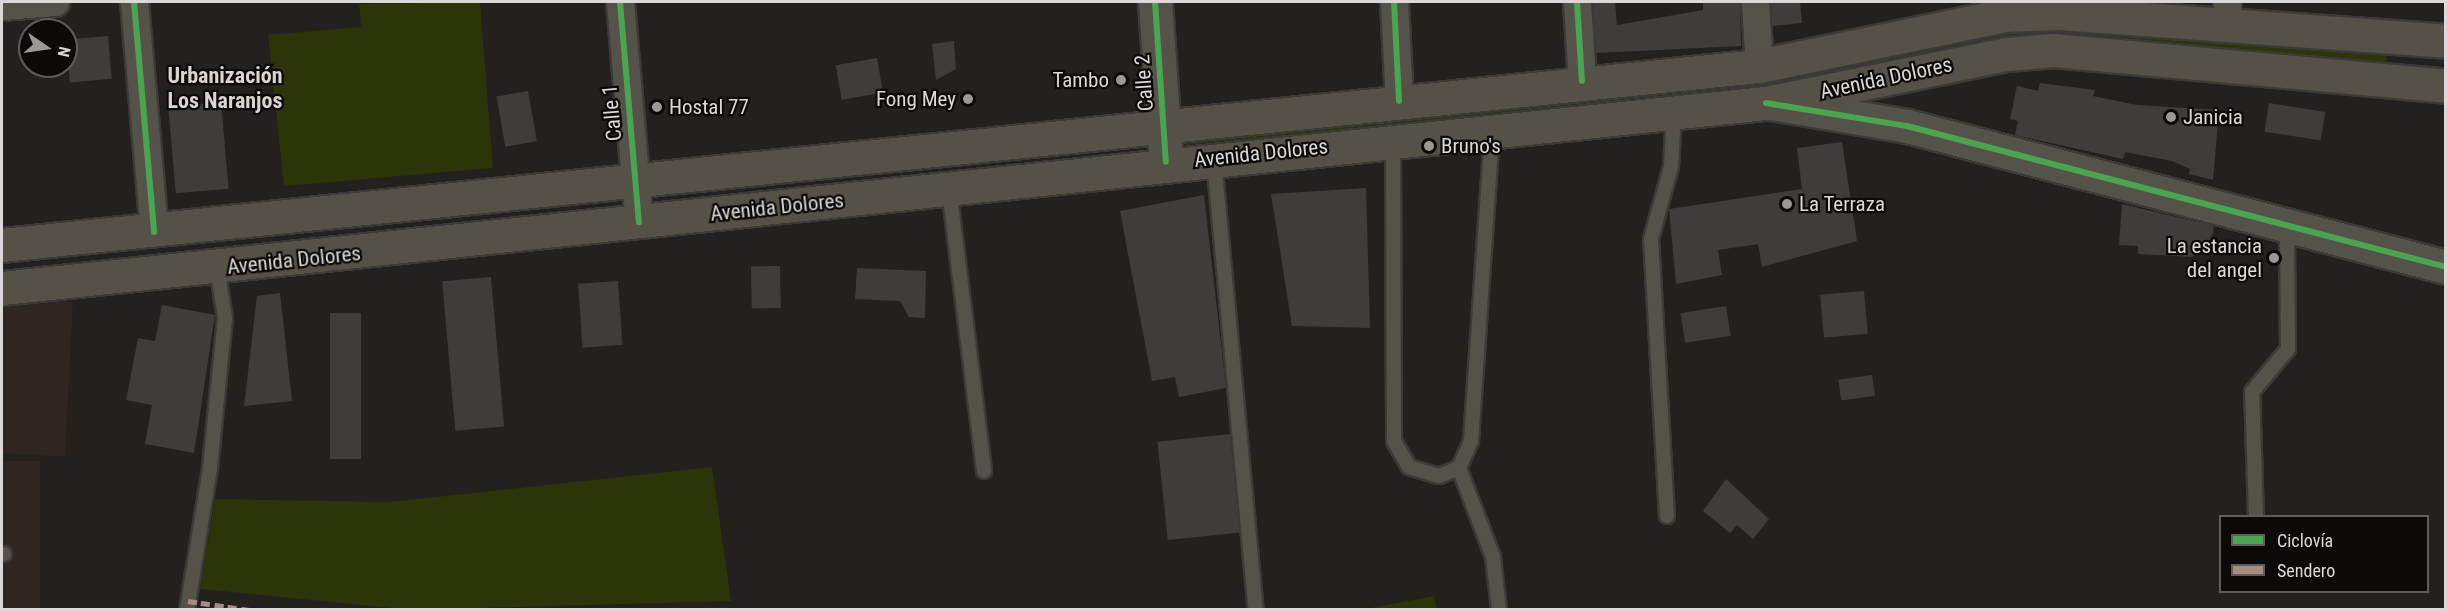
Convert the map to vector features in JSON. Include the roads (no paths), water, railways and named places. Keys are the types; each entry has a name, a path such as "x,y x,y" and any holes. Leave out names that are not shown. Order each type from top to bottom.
{"main road":[{"name":"Avenida Dolores","path":"2,244 154,232 635,183 1582,81 1759,66 2005,15 2227,14 2439,33"},
{"name":"Avenida Dolores","path":"2,288 217,268 1166,162 1766,103 2007,54 2053,50 2445,86"}],"street":[{"path":"2,6 55,2"},
{"path":"134,2 154,232"},
{"name":"Calle 1","path":"620,2 639,222"},
{"name":"Calle 2","path":"1155,2 1166,162"},
{"path":"1394,2 1399,101"},
{"path":"1577,2 1582,81"},
{"path":"1755,2 1759,66"},
{"path":"1766,103 1907,126 2445,267"}],"lane":[{"path":"1667,516 1651,239 1671,167 1674,112"},
{"path":"1393,140 1394,441 1409,466 1439,476 1459,468 1471,441 1492,130"},
{"path":"1214,158 1256,609"},
{"path":"948,187 984,471"},
{"path":"2256,515 2252,392 2288,349 2287,225"},
{"path":"187,609 210,468 225,318 217,268"},
{"path":"1459,468 1493,557 1499,609"}],"place":[{"name":"Tambo","path":"1121,80"},
{"name":"Fong Mey","path":"968,99"},
{"name":"Hostal 77","path":"657,107"},
{"name":"Janicia","path":"2171,117"},
{"name":"Bruno's","path":"1429,146"},
{"name":"La Terraza","path":"1787,204"},
{"name":"La estancia del angel","path":"2274,258"}],"district":[{"name":"Urbanización Los Naranjos","path":"225,88"}]}
